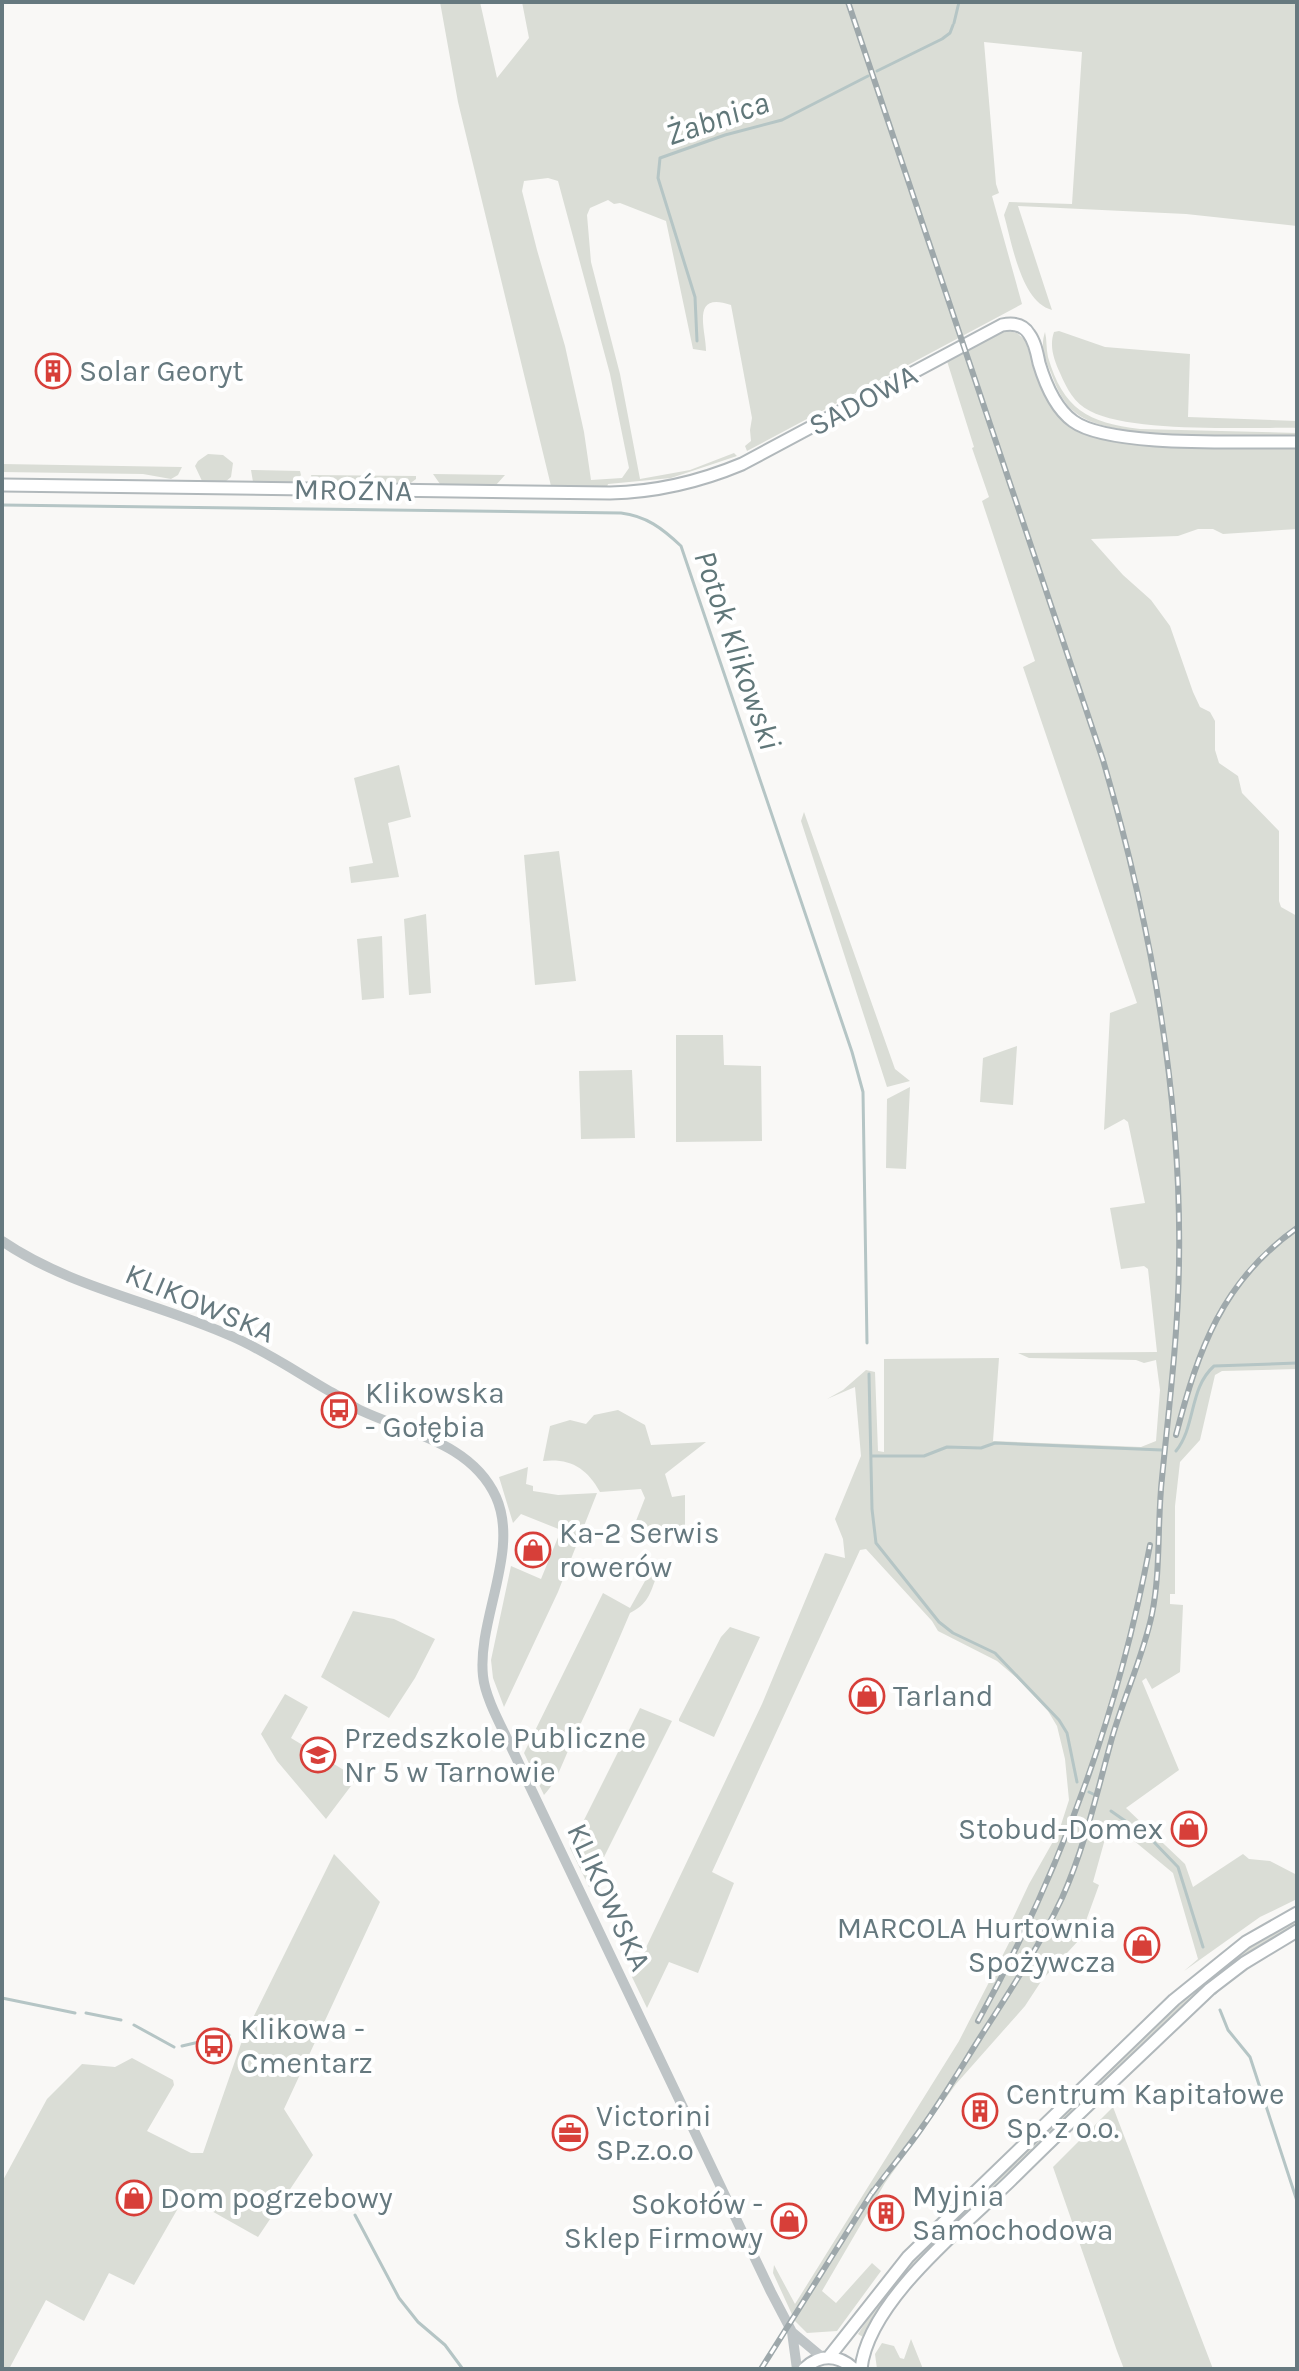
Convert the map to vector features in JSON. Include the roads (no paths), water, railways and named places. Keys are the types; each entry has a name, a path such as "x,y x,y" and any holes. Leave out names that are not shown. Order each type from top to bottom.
{"main road":[{"name":"SADOWA","path":"702,479 745,462 1002,325 1010,324 1022,327 1029,333 1054,398 1073,421 1088,429 1128,438 1297,442"},
{"name":"MROŹNA","path":"2,485 610,493 664,489 702,479"},
{"path":"804,2369 826,2358 840,2346 908,2257 1174,2000 1246,1942 1297,1913"},
{"path":"861,2369 866,2346 882,2318 904,2286 950,2236 1210,1989 1244,1963 1297,1931"},
{"path":"826,2358 842,2360 854,2369"}],"street":[{"name":"KLIKOWSKA","path":"2,1241 55,1271 242,1341 359,1409 453,1450 484,1478 496,1498 503,1534 483,1643 483,1679 487,1692 572,1876 792,2332 797,2369"},
{"name":"KLIKOWSKA","path":"792,2332 826,2358"}],"waterway":[{"name":"Żabnica","path":"954,23 959,2"},
{"name":"Żabnica","path":"877,71 942,39 950,33 953,25"},
{"name":"Żabnica","path":"697,341 695,297 658,178 660,158 725,135 782,120 868,76"},
{"name":"Potok Klikowski","path":"2,505 621,513 653,524 681,546 863,1092 867,1343"},
{"name":"Potok Klikowski","path":"1176,1451 1187,1430 1200,1385 1214,1366 1297,1363"},
{"name":"Potok Klikowski","path":"869,1374 872,1509 876,1543 939,1622 953,1633 995,1653 1059,1720 1067,1733 1077,1782"},
{"name":"Potok Klikowski","path":"872,1456 924,1456 947,1447 981,1448 995,1443 1162,1450"},
{"name":"Potok Klikowski","path":"1089,1792 1093,1794"},
{"name":"Potok Klikowski","path":"1111,1811 1151,1839 1178,1867 1203,1947"},
{"path":"2,1998 75,2013"},
{"name":"Potok Klikowski","path":"1220,2010 1228,2030 1250,2057 1297,2201"},
{"path":"86,2013 121,2020"},
{"path":"134,2025 174,2047"},
{"path":"182,2046 229,2035"},
{"path":"355,2215 399,2298 418,2322 445,2345 462,2368"}],"railway":[{"path":"848,2 1103,760 1136,884 1160,1009 1169,1073 1179,1200 1177,1318 1155,1597 1144,1646 1117,1722 1084,1839 1062,1898 1024,1968 931,2115 868,2199"},
{"path":"1176,1435 1204,1346 1232,1294 1271,1249 1297,1228"},
{"path":"978,2021 1035,1908 1083,1790 1122,1669 1150,1545"},
{"path":"761,2369 873,2191"}],"place":[{"name":"Solar Georyt","path":"53,371"},
{"name":"Klikowska - Gołębia","path":"339,1410"},
{"name":"Ka-2 Serwis rowerów","path":"533,1550"},
{"name":"Tarland","path":"867,1696"},
{"name":"Przedszkole Publiczne Nr 5 w Tarnowie","path":"318,1755"},
{"name":"Stobud-Domex","path":"1189,1829"},
{"name":"MARCOLA Hurtownia Spożywcza","path":"1142,1945"},
{"name":"Klikowa - Cmentarz","path":"214,2046"},
{"name":"Centrum Kapitałowe Sp. z o.o.","path":"980,2111"},
{"name":"Victorini SP.z.o.o","path":"570,2133"},
{"name":"Dom pogrzebowy","path":"134,2198"},
{"name":"Myjnia Samochodowa","path":"886,2213"},
{"name":"Sokołów - Sklep Firmowy","path":"789,2221"}]}
